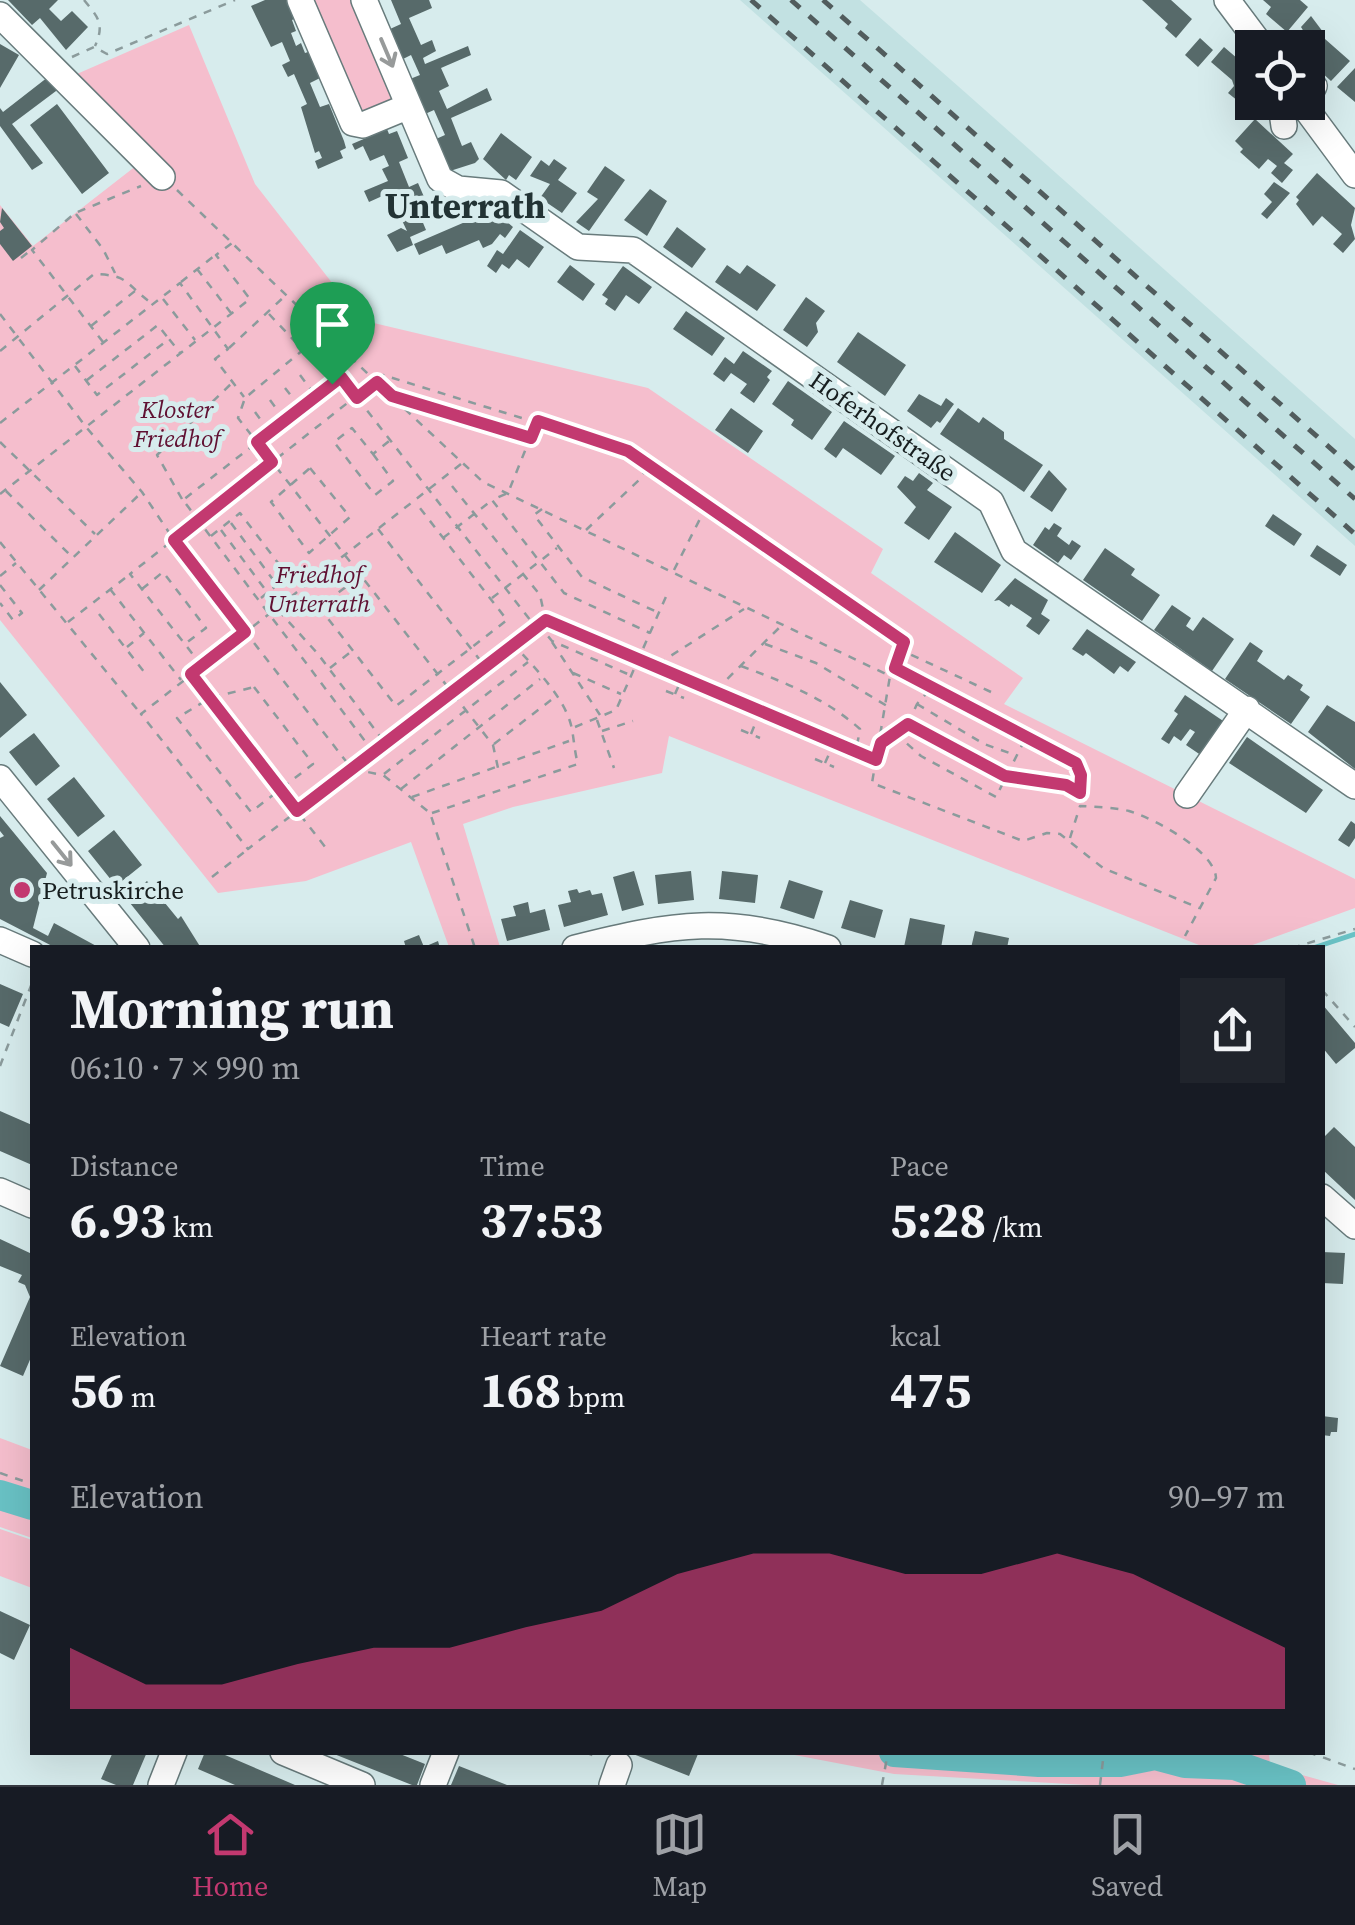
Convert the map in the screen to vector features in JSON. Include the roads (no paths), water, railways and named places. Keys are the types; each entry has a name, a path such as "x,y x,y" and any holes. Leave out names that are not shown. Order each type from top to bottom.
{"street":[{"path":"300,0 353,123 363,125 410,106"},
{"name":"Hoferhofstraße","path":"364,0 440,179 449,187 500,193 578,248 634,250 991,502 1014,550 1355,786"},
{"path":"1227,0 1250,30"},
{"path":"0,15 162,177"},
{"path":"1314,120 1354,170"},
{"path":"1187,795 1247,709"},
{"path":"0,778 136,945"},
{"path":"587,945 668,927 806,945"},
{"path":"0,940 30,953"},
{"path":"0,1191 30,1204"},
{"path":"1325,1200 1355,1226"},
{"path":"160,1785 173,1755"},
{"path":"290,1755 362,1785"},
{"path":"433,1785 445,1755"}],"waterway":[{"path":"1322,945 1355,934"},
{"path":"0,1495 30,1504"},
{"path":"938,1755 1039,1762 1120,1762 1155,1755"},
{"path":"1039,1762 1042,1755"},
{"path":"1155,1755 1185,1763 1235,1765 1291,1785"}],"railway":[{"path":"751,0 1355,534"},
{"path":"791,0 1355,499"},
{"path":"823,0 1355,470"}],"place":[{"name":"Petruskirche","path":"22,890"}],"district":[{"name":"Unterrath","path":"465,206"}],"park label":[{"name":"Kloster Friedhof","path":"177,424"},
{"name":"Friedhof Unterrath","path":"319,588"}]}
